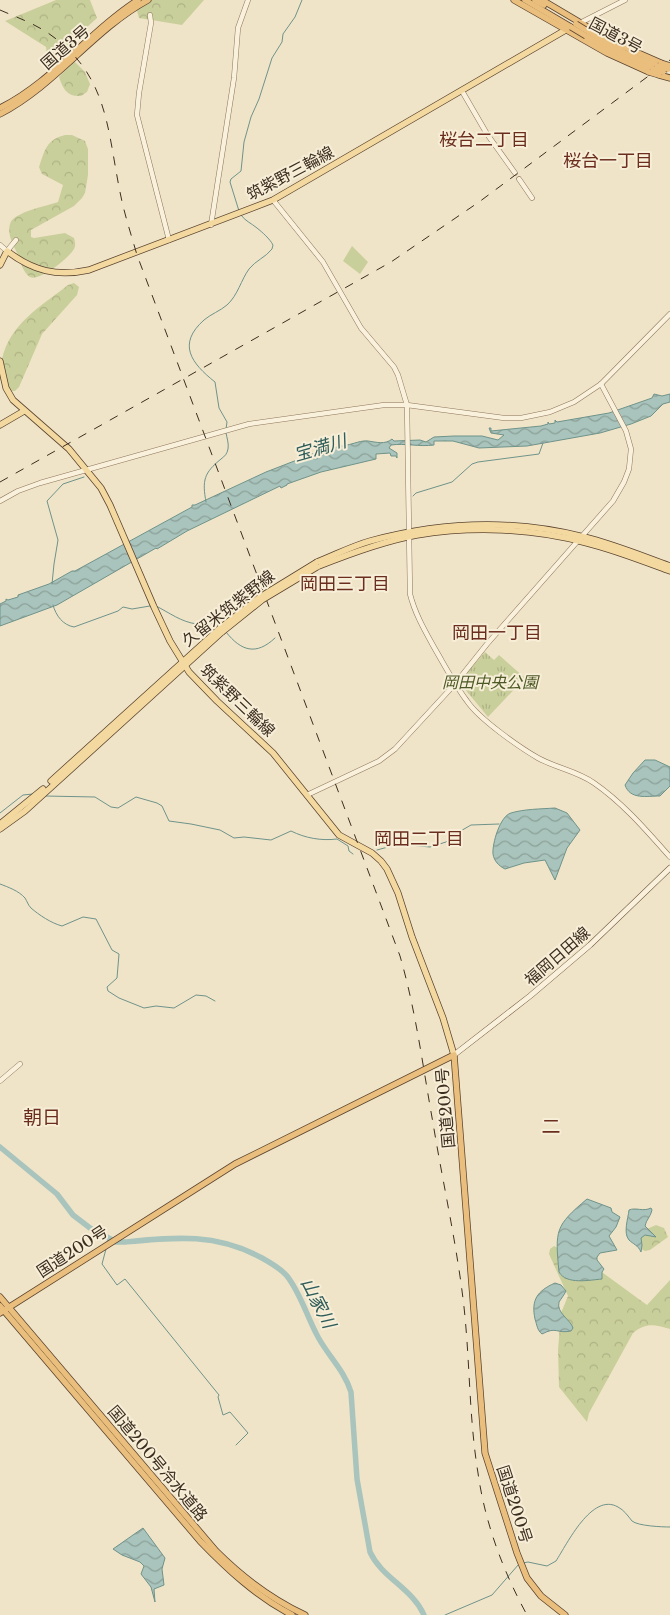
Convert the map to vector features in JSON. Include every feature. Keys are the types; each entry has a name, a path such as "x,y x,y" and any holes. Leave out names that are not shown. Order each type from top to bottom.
{"highway":[{"name":"国道3号","path":"0,107 31,88 110,20 138,0"},
{"name":"国道3号","path":"0,114 20,102 39,87 112,24 148,0"},
{"path":"514,0 607,53 667,71"},
{"name":"国道3号","path":"525,0 548,10"},
{"name":"国道3号","path":"535,0 588,34 655,68"},
{"path":"542,0 630,50 655,68 667,71"},
{"path":"667,71 670,78"},
{"path":"0,118 21,104 39,87"},
{"name":"国道200号","path":"3,1310 235,1164 454,1055 486,1453 517,1553 527,1578 541,1596 566,1615"},
{"path":"0,1297 3,1310 214,1555 244,1584 292,1615"},
{"name":"国道200号冷水道路","path":"3,1310 216,1551 264,1592 305,1615"}],"main road":[{"name":"筑紫野三輪線","path":"7,251 30,266 44,271 70,274 89,270 274,200 580,22"},
{"path":"0,265 7,251"},
{"name":"筑紫野三輪線","path":"0,361 6,388 13,400 65,446 87,470 106,497 154,607 183,663 217,701 273,753 338,835 372,854 387,869 398,893 412,937 443,1018 454,1055"},
{"path":"0,425 24,411"},
{"name":"久留米筑紫野線","path":"0,824 41,791 220,630 318,564 408,535 489,529 580,538 621,548 670,566"},
{"name":"久留米筑紫野線","path":"580,538 670,571"},
{"name":"久留米筑紫野線","path":"0,829 37,800 183,663"},
{"name":"福岡日田線","path":"454,1055 530,996 590,945 670,868"}],"street":[{"path":"211,225 232,88 238,28 248,0"},
{"path":"580,22 625,0"},
{"path":"150,15 151,24 137,115 169,240"},
{"path":"462,91 487,134 514,173"},
{"path":"519,179 532,198"},
{"path":"274,200 323,262 361,328 394,367 398,375 407,405 410,594 416,614 455,684 475,711 520,746 538,758 579,774 603,789 633,816 670,857"},
{"path":"0,245 7,251 16,240"},
{"path":"0,501 18,491 40,483 249,424 374,406 407,405 499,418 522,418 550,412 584,396 601,384 670,314"},
{"path":"307,795 386,756 405,739 613,501 629,469 631,449 624,429 601,384"},
{"path":"0,1081 20,1064"}],"green space":[{"path":"56,0 90,0 97,18 48,63 46,47 5,21"},
{"path":"134,0 204,0 182,25 139,18"},
{"path":"74,61 85,72 90,84 87,92 81,96 69,94 59,77"},
{"path":"65,135 72,135 85,141 88,149 88,175 85,193 74,206 31,230 31,237 65,233 74,238 75,246 71,253 54,268 34,278 30,277 24,269 12,243 9,231 10,224 17,216 58,202 63,185 42,174 39,167 47,146"},
{"path":"352,246 368,262 360,274 343,261"},
{"path":"74,283 79,287 77,295 42,334 19,387 15,391 7,390 0,378 6,346 13,334 32,312 68,285"},
{"name":"岡田中央公園","path":"485,652 494,660 499,655 525,678 488,717 459,682"},
{"path":"656,1225 664,1228 668,1237 650,1250 645,1251 641,1249 640,1232"},
{"path":"554,1246 599,1270 647,1305 670,1280 670,1329 651,1325 642,1327 633,1333 589,1413 587,1422 559,1387 558,1350 561,1313 568,1296 549,1254 550,1249"}],"water":[{"path":"654,394 662,396 670,394 670,402 663,404 651,416 600,433 527,446 479,448 453,441 434,441 434,445 391,445 389,448 397,453 397,458 396,456 391,456 390,453 376,454 376,459 321,472 281,488 280,486 187,531 57,605 0,626 0,604 6,601 6,599 18,597 18,595 49,584 75,571 192,507 192,505 315,452 345,445 345,443 347,445 366,441 383,443 392,439 394,441 420,440 426,442 434,437 482,436 498,440 504,435 491,433 489,428 491,428 491,431 541,426 548,424 548,422 549,424 555,423 555,420 557,422 609,413 652,398"},
{"path":"645,760 655,760 670,767 670,786 660,796 635,795 627,790 625,785"},
{"path":"555,808 567,813 580,830 567,848 555,880 545,860 524,863 505,869 499,865 494,857 493,849 503,819 511,813"},
{"path":"587,1199 611,1208 612,1212 620,1217 616,1227 609,1236 617,1250 600,1253 597,1257 597,1260 604,1269 602,1279 585,1281 567,1279 559,1272 557,1247 560,1230 569,1216"},
{"path":"651,1208 652,1210 645,1226 656,1237 645,1235 641,1238 641,1252 627,1237 626,1230 629,1210"},
{"path":"555,1283 561,1285 566,1291 559,1302 559,1306 573,1328 571,1331 562,1332 554,1330 542,1334 538,1329 535,1319 535,1301 544,1289"},
{"path":"143,1528 165,1558 162,1569 164,1585 154,1589 155,1602 151,1587 141,1574 144,1566 140,1562 122,1555 113,1549"}],"waterway":[{"path":"239,211 230,182 241,171 244,142 272,58 282,42 283,34 295,17 302,0"},
{"path":"226,429 227,422 219,408 215,382 199,368 190,353 189,345 196,329 204,320 227,305 234,297 249,269 272,249 273,245 268,238 241,215"},
{"path":"206,502 204,488 206,477 227,452 226,433"},
{"path":"413,496 416,493 452,482 472,464 539,454 543,443"},
{"path":"52,584 58,540 47,501 63,484 84,477"},
{"path":"53,605 60,619 74,627 118,611 123,607 132,609 150,606"},
{"path":"156,606 186,621 220,626"},
{"path":"226,632 237,643 249,649 261,647 275,638"},
{"path":"0,813 23,795 33,794"},
{"path":"45,796 95,797 111,807 118,808 136,797 162,806 169,821 220,830 234,838 244,837 271,840 291,831 313,838 337,839 348,846 349,851 353,854"},
{"path":"377,850 399,844 430,847 446,842 452,836 471,825 499,824"},
{"path":"0,884 20,893 34,911 58,925 62,926 83,917 96,919 112,950 119,954 117,978 107,987 108,991 119,998 144,1008 156,1006 174,1008 196,995 206,996 215,1001"},
{"name":"山家川","path":"0,1147 57,1194 73,1215 90,1228 116,1242 179,1238 228,1244 262,1258 287,1276 296,1290 318,1337 340,1370 351,1392 357,1479 370,1552 382,1569 412,1597 424,1615"},
{"name":"山家川","path":"107,1243 108,1239"},
{"path":"106,1249 102,1264 117,1285 125,1279 219,1395 223,1415 230,1412 248,1433 236,1445"},
{"path":"523,1563 528,1562 547,1566 556,1561 581,1522 590,1513 608,1504 620,1508 635,1523 670,1527"},
{"path":"445,1615 492,1595 519,1564"}],"railway":[{"path":"0,10 48,33 68,49 83,66 94,84 102,104 122,200 137,255 400,956 415,1019 458,1261 466,1328 473,1432 481,1492 496,1546 510,1581 527,1615"},
{"path":"0,482 391,262 479,202 670,60"}],"district":[{"name":"桜台二丁目","path":"484,140"},
{"name":"桜台一丁目","path":"608,161"},
{"name":"岡田三丁目","path":"345,584"},
{"name":"岡田一丁目","path":"497,633"},
{"name":"岡田二丁目","path":"419,839"},
{"name":"朝日","path":"42,1117"},
{"name":"二","path":"551,1126"}],"water label":[{"name":"宝満川","path":"320,448"}]}
